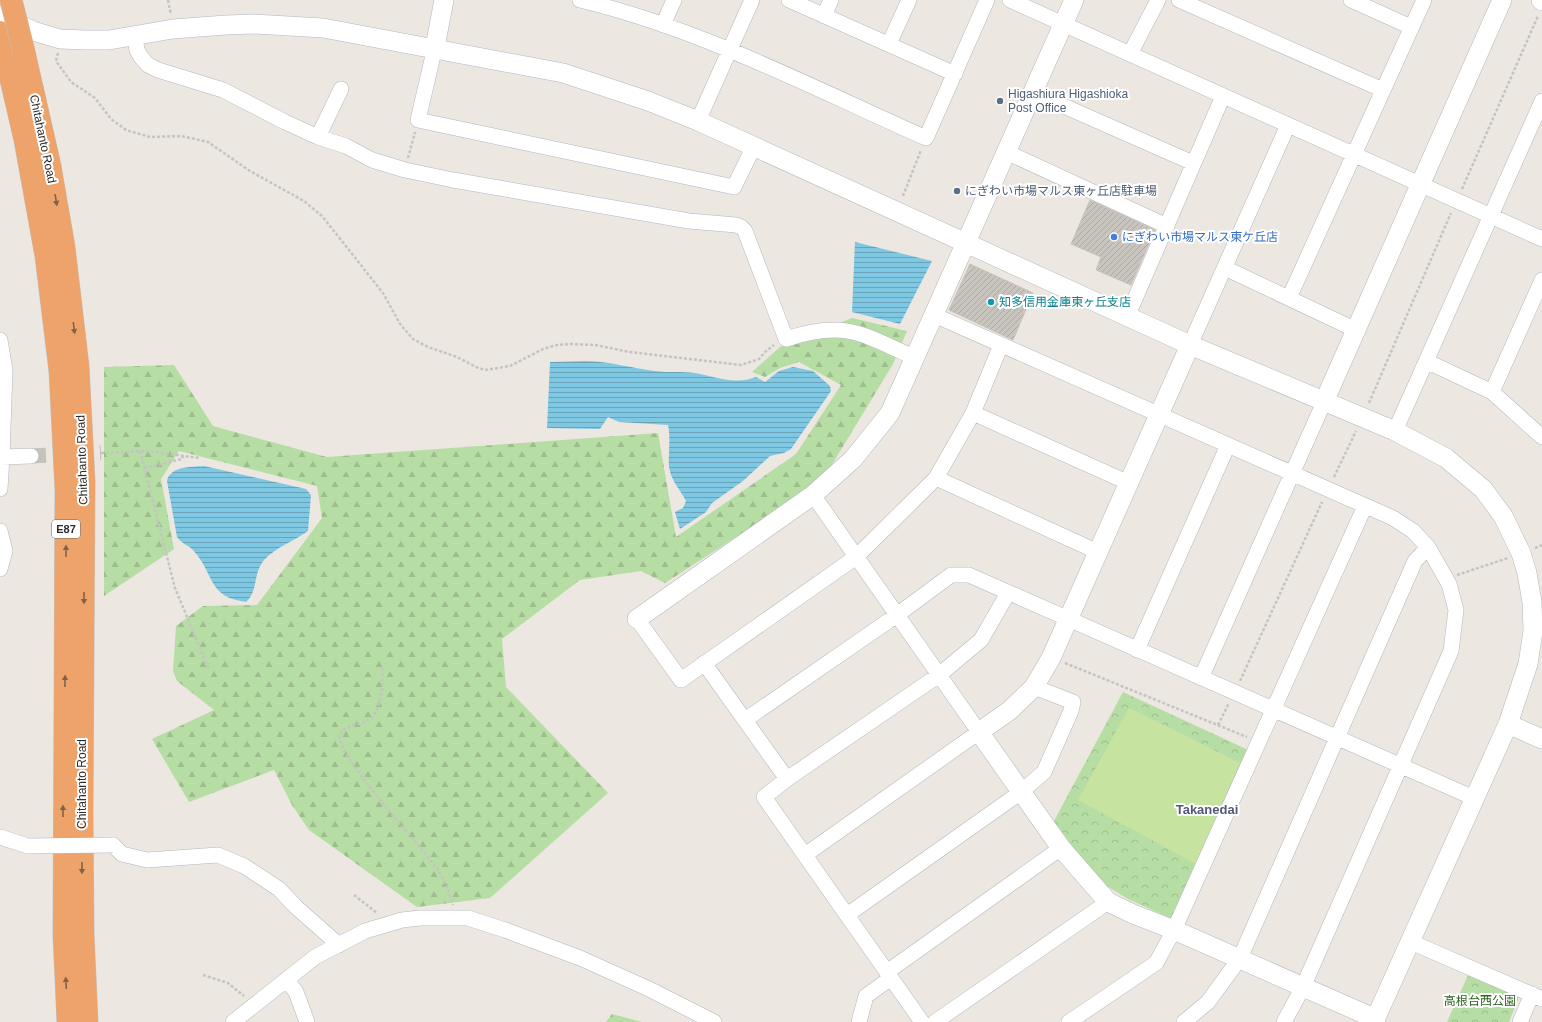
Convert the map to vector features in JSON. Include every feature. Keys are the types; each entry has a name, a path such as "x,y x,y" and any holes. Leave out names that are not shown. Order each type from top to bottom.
{"highway":[{"name":"Chitahanto Road","path":"11,0 50,166 64,247 78,366 84,481 82,814 83,934 87,1022"},
{"name":"Chitahanto Road","path":"1,37 25,140 46,256 60,371 66,490 64,935 68,1022"}],"street":[{"path":"444,0 435,48 418,120 734,187 754,146"},
{"path":"663,25 674,0"},
{"path":"698,121 752,0"},
{"path":"789,0 955,74"},
{"path":"824,16 831,0"},
{"path":"889,44 909,0"},
{"path":"589,1 663,25 730,50 926,138 987,0"},
{"path":"1010,0 1542,239"},
{"path":"1001,345 973,413 936,478 856,557 681,680 637,619 813,495 853,459 890,413 913,357 934,314 1074,0"},
{"path":"1130,54 1158,0"},
{"path":"1179,0 1383,90"},
{"path":"1351,0 1411,27"},
{"path":"1289,298 1424,0"},
{"path":"1201,678 1502,0"},
{"path":"0,16 33,31 60,39 109,40 173,30 253,24 323,28 563,73 648,101 698,121 966,242 1190,346 1395,431 1446,458 1484,489 1503,516 1521,553 1527,573 1532,602 1533,631 1528,664 1508,724 1375,1020 1240,958 1133,914 1108,902 1061,848 813,495"},
{"path":"135,37 137,50 148,65 158,70 223,90 285,122 318,137 346,146 372,160 405,170 453,180 682,219 736,224 745,232 786,339 823,330 848,330 913,357"},
{"path":"318,137 341,89"},
{"path":"1032,92 1194,163"},
{"path":"1127,317 1223,96"},
{"path":"1395,431 1542,101"},
{"path":"805,855 1009,711 1034,687 1051,658 1288,125"},
{"path":"1006,152 1166,226"},
{"path":"1225,268 1356,330"},
{"path":"1492,392 1542,280"},
{"path":"934,314 1393,518 1413,531 1428,547 1446,578 1456,610 1451,651 1402,766 1303,987 1284,1022"},
{"path":"0,340 5,370 0,489"},
{"path":"1426,361 1492,392 1542,437"},
{"path":"973,413 1129,483"},
{"path":"1137,650 1228,445"},
{"path":"2,457 31,456"},
{"path":"936,478 1098,552"},
{"path":"1069,1022 1156,963 1174,930 1365,506"},
{"path":"0,531 4,551 0,569"},
{"path":"1184,1022 1208,1002 1240,958 1415,562 1428,547"},
{"path":"745,720 897,615 951,575 969,576 1474,798"},
{"path":"922,1022 764,797 787,779 939,675 981,640 1008,593"},
{"path":"704,663 787,779"},
{"path":"847,915 1021,792 1044,772 1071,711 1073,702 1034,687"},
{"path":"1508,724 1542,739"},
{"path":"0,837 28,846 113,845 122,854 147,860 218,855 244,866 279,889 296,907 339,945"},
{"path":"859,1022 866,996 889,975 1061,848"},
{"path":"935,1022 1108,902"},
{"path":"233,1022 254,1007 315,957 365,931 385,925 420,918 468,918 506,930 580,958 649,988 714,1022"},
{"path":"1411,942 1537,997 1520,1022"},
{"path":"287,980 296,992 307,1022"}],"path":[{"path":"1366,408 1540,5"},
{"path":"60,39 56,61 66,76 71,82 95,98 111,119 126,130 150,137 181,136 208,142 250,172 304,201 322,216 383,293 400,324 413,339 428,347 485,370 510,366 543,349 557,345 571,344 595,345 630,352 741,365 759,359 766,350 786,339"},
{"path":"405,170 418,120"},
{"path":"903,196 926,138"},
{"path":"1218,725 1235,693 1358,427"},
{"path":"140,451 175,588 209,670"},
{"path":"101,453 140,451 200,458"},
{"path":"144,468 182,459 183,456"},
{"path":"1446,578 1521,553"},
{"path":"1051,658 1259,741"},
{"path":"382,668 383,678 381,698 372,718 346,729 340,733 339,739 341,745 361,777 413,837 436,868 445,883 454,909 454,918"},
{"path":"354,895 383,919 385,925"},
{"path":"203,975 228,984 237,990 254,1007"}],"green space":[{"path":"852,318 907,331 893,364 822,481 665,583 641,571 580,580 502,639 506,687 608,793 490,898 417,907 309,830 292,805 274,770 189,802 152,739 214,710 177,681 173,671 176,626 203,606 257,605 322,518 317,486 179,451 161,479 174,549 104,596 104,367 174,365 213,426 327,457 658,433 676,537 796,454 841,385 799,362 780,368 765,377 752,372 780,347"},
{"path":"1123,692 1257,754 1179,922 1128,899 1097,880 1054,821"},
{"path":"1129,708 1240,763 1196,864 1078,800"},
{"name":"高根台西公園","path":"1469,973 1519,997 1509,1022 1447,1022"},
{"path":"612,1014 642,1022 606,1022"}],"water":[{"path":"855,242 932,261 900,324 852,312"},
{"path":"550,362 602,362 660,372 695,373 733,380 756,377 765,382 779,371 793,367 813,371 830,386 831,391 791,449 784,453 770,456 743,481 712,503 706,512 680,529 675,512 683,508 686,501 670,472 668,425 619,422 608,417 600,429 547,428"},
{"path":"204,466 306,489 311,495 308,531 274,551 264,560 258,571 250,598 246,602 233,599 224,595 218,590 200,559 193,550 177,537 167,481 172,472 187,467"}],"building":[{"name":"にぎわい市場マルス東ケ丘店","path":"1090,200 1155,230 1131,285 1096,270 1101,257 1071,244"},
{"name":"知多信用金庫東ヶ丘支店","path":"970,264 1033,293 1013,340 949,310"}],"tunnel":[{"path":"31,456 101,453"}],"place":[{"name":"Higashiura Higashioka Post Office","path":"1000,101"},
{"name":"にぎわい市場マルス東ヶ丘店駐車場","path":"957,191"},
{"name":"にぎわい市場マルス東ケ丘店","path":"1114,237"},
{"name":"知多信用金庫東ヶ丘支店","path":"991,302"}],"district":[{"name":"Takanedai","path":"1207,809"}]}
